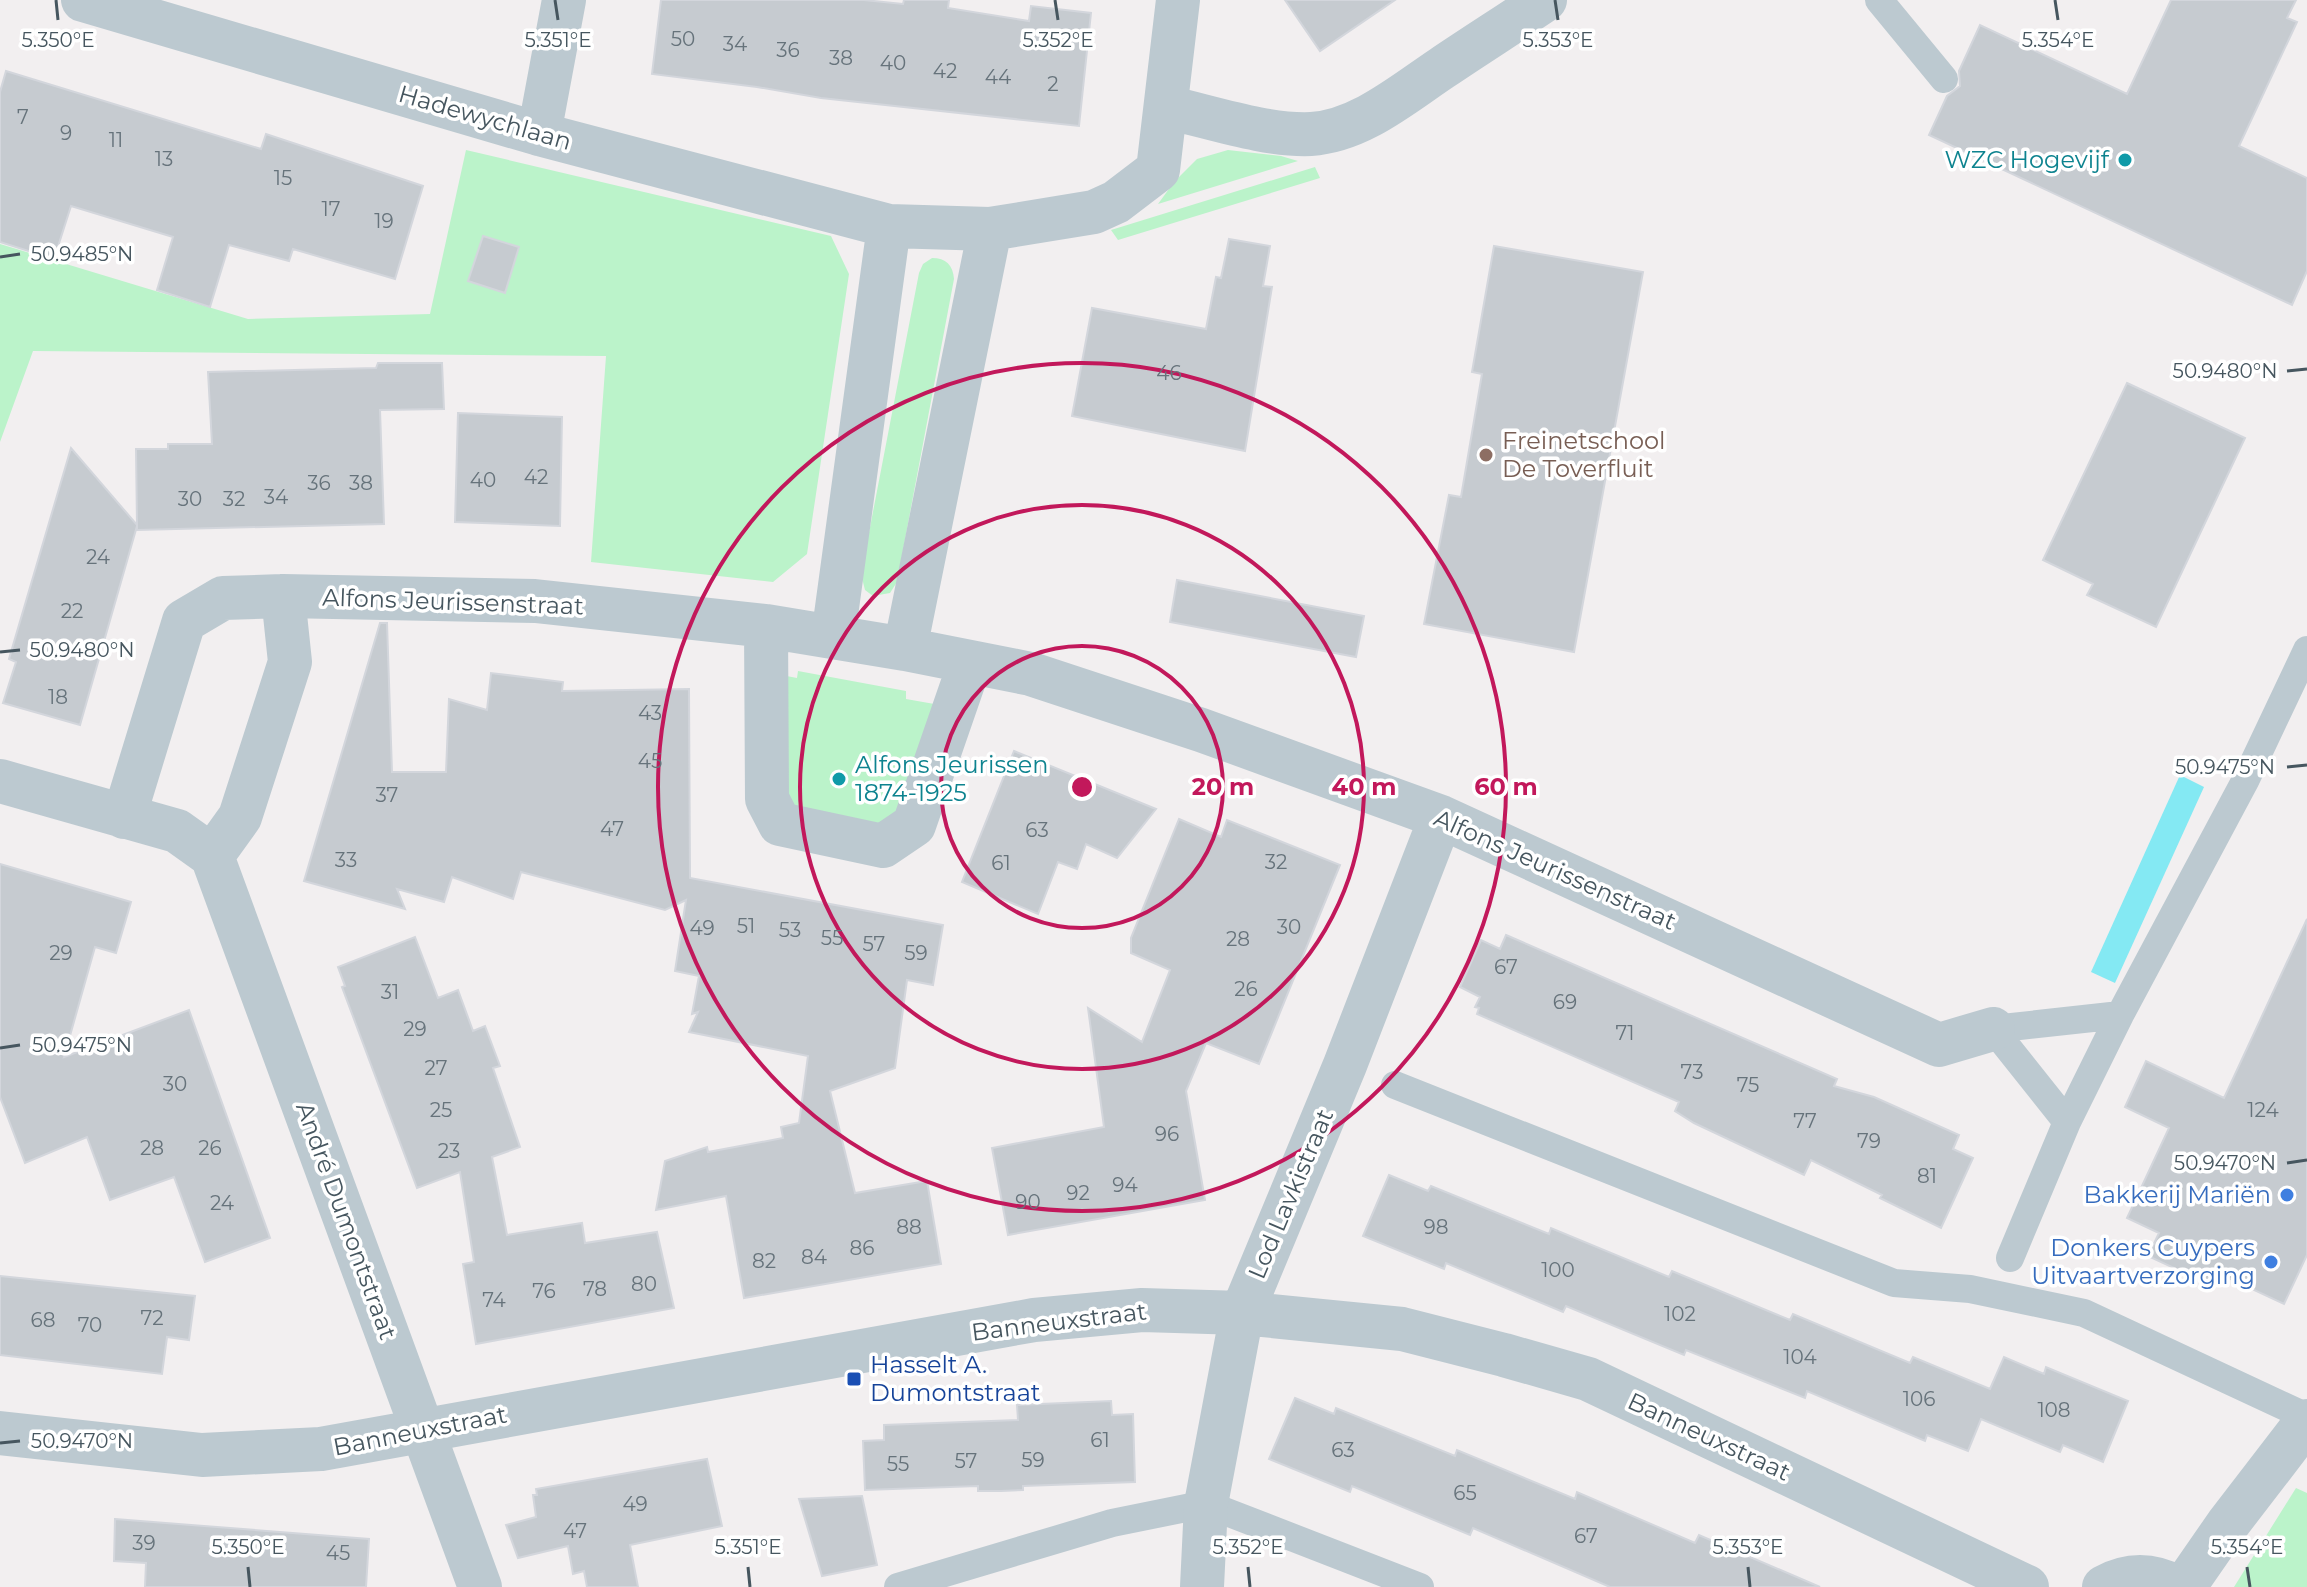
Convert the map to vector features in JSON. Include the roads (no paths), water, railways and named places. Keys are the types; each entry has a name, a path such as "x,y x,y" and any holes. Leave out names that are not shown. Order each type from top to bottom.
{"street":[{"name":"Hadewychlaan","path":"83,0 539,134 889,226 990,229 1094,212 1116,202 1158,170 1166,107"},
{"path":"539,134 564,0"},
{"path":"1178,0 1166,107 1271,130 1307,134 1350,126 1545,0"},
{"path":"833,637 889,226"},
{"path":"905,649 990,229"},
{"path":"0,781 177,831 212,856 240,817 290,662 283,596"},
{"name":"Alfons Jeurissenstraat","path":"124,817 184,621 223,598 283,596 535,601 766,626 1031,674 1074,688 1201,730 1441,817 1939,1045 1993,1029"},
{"path":"766,626 767,799 780,824 883,846 914,825 970,663"},
{"name":"Lod Lavkistraat","path":"1202,1587 1206,1504 1242,1313 1345,1065 1441,817"},
{"name":"André Dumontstraat","path":"212,856 480,1587"},
{"name":"Banneuxstraat","path":"0,1433 202,1455 321,1449 1034,1320 1142,1310 1242,1313 1402,1329 1588,1379 2027,1587"},
{"path":"2184,1587 2307,1419"},
{"path":"2104,1587 2117,1580 2139,1576 2162,1579 2176,1587"}],"lane":[{"path":"1879,0 1944,79"},
{"path":"2010,1258 2067,1122 2120,1015 2245,781 2307,650"},
{"path":"1993,1029 2120,1015"},
{"path":"1993,1029 2067,1122"},
{"path":"1395,1085 1894,1283 1970,1289 2084,1313 2307,1419"},
{"path":"898,1587 1112,1523 1206,1504 1420,1587"}],"water":[{"path":"2180,775 2204,787 2115,983 2091,972"}],"place":[{"name":"WZC Hogevijf","path":"2125,160"},
{"name":"Freinetschool De Toverfluit","path":"1486,455"},
{"name":"Alfons Jeurissen 1874-1925","path":"839,779"},
{"name":"Bakkerij Mariën","path":"2287,1195"},
{"name":"Donkers Cuypers Uitvaartverzorging","path":"2271,1262"},
{"name":"Hasselt A. Dumontstraat","path":"854,1379"}]}
